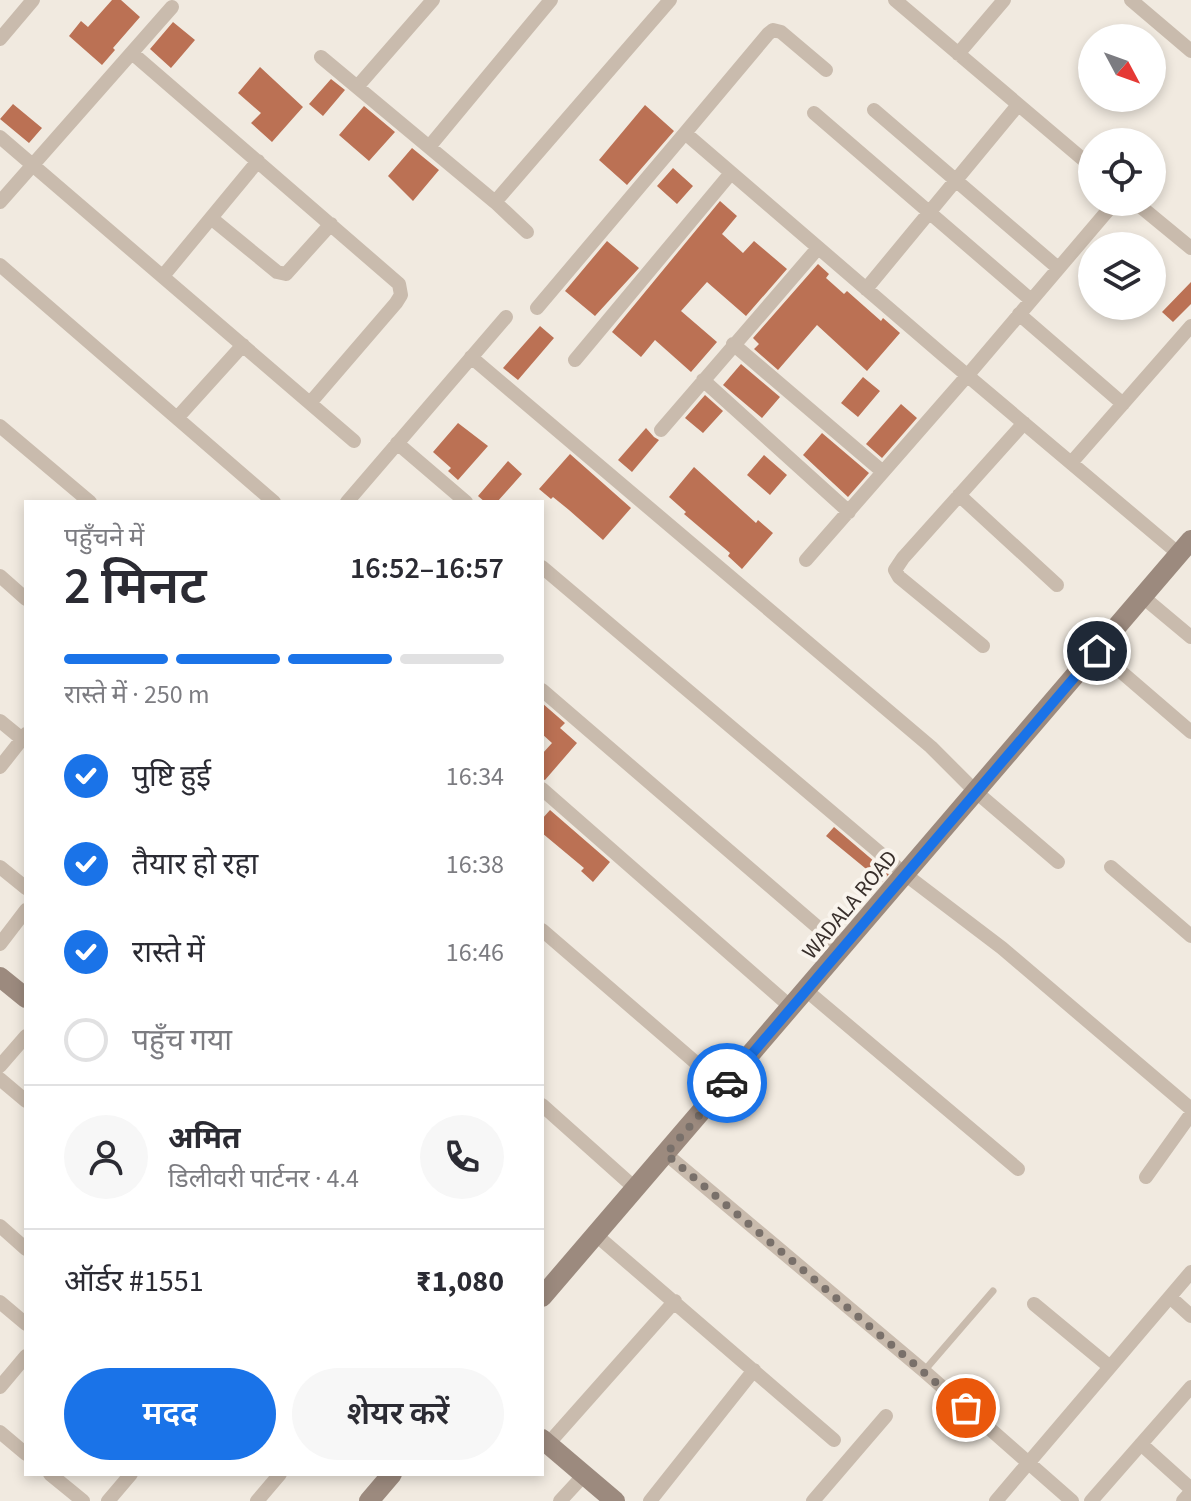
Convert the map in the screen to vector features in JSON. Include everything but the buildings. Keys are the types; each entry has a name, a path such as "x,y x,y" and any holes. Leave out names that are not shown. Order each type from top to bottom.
{"street":[{"path":"0,39 33,0"},
{"path":"357,87 433,0"},
{"path":"429,147 551,0"},
{"path":"495,202 670,0"},
{"path":"895,0 1078,155"},
{"path":"958,54 1004,0"},
{"path":"1131,0 1191,51"},
{"path":"0,202 172,7"},
{"path":"537,308 768,34 773,30 781,32 826,70"},
{"path":"132,53 399,284 401,295 310,403"},
{"path":"321,57 527,232"},
{"path":"866,289 1018,105"},
{"path":"874,110 1058,268"},
{"path":"814,113 1031,300"},
{"path":"685,133 1071,463 1185,547"},
{"path":"0,137 354,441"},
{"path":"163,276 258,161"},
{"path":"575,360 731,173"},
{"path":"806,560 1103,216"},
{"path":"1152,216 1191,248"},
{"path":"211,218 277,272 286,274 331,224"},
{"path":"661,430 818,248"},
{"path":"0,265 272,500"},
{"path":"1019,314 1123,404"},
{"path":"349,500 506,317"},
{"path":"1071,463 1191,326"},
{"path":"733,344 883,472"},
{"path":"177,418 243,345"},
{"path":"471,357 931,747 975,791 1058,862"},
{"path":"703,380 849,512"},
{"path":"983,646 899,577 895,570 1024,423"},
{"path":"0,426 88,500"},
{"path":"397,443 464,500"},
{"path":"959,495 1057,585"},
{"name":"WADALA ROAD","path":"544,1294 1185,547"},
{"path":"544,569 906,875 1002,948 1191,1112 1146,1177"},
{"path":"0,576 24,597"},
{"path":"1143,597 1191,637"},
{"path":"1097,651 1191,732"},
{"path":"544,692 843,949"},
{"path":"0,721 24,737 0,767"},
{"path":"544,791 792,1008"},
{"path":"0,867 24,886"},
{"path":"1111,867 1191,936"},
{"path":"0,944 24,913"},
{"path":"544,932 724,1087"},
{"path":"0,977 24,996"},
{"path":"807,991 1018,1169"},
{"path":"0,1066 24,1038"},
{"path":"0,1079 24,1099"},
{"path":"544,1107 636,1189"},
{"path":"666,1154 924,1371 1072,1501"},
{"path":"0,1226 24,1247"},
{"path":"596,1235 834,1440"},
{"path":"996,1501 1191,1272"},
{"path":"1170,1297 1191,1316"},
{"path":"615,1501 545,1441 675,1301"},
{"path":"0,1302 24,1322"},
{"path":"1034,1304 1110,1367"},
{"path":"0,1387 24,1358"},
{"path":"650,1501 754,1370"},
{"path":"1091,1501 1191,1387"},
{"path":"813,1501 886,1416"},
{"path":"0,1432 24,1452"},
{"path":"1141,1444 1191,1491 1183,1501"},
{"path":"560,1501 584,1475"},
{"path":"52,1476 83,1501"},
{"path":"108,1501 129,1476"},
{"path":"257,1501 278,1476"},
{"path":"369,1501 390,1476"}],"lane":[{"path":"924,1371 993,1291"}],"way so far":[{"path":"727,1083 666,1154 966,1408"}],"route":[{"path":"727,1083 1097,651"}]}
